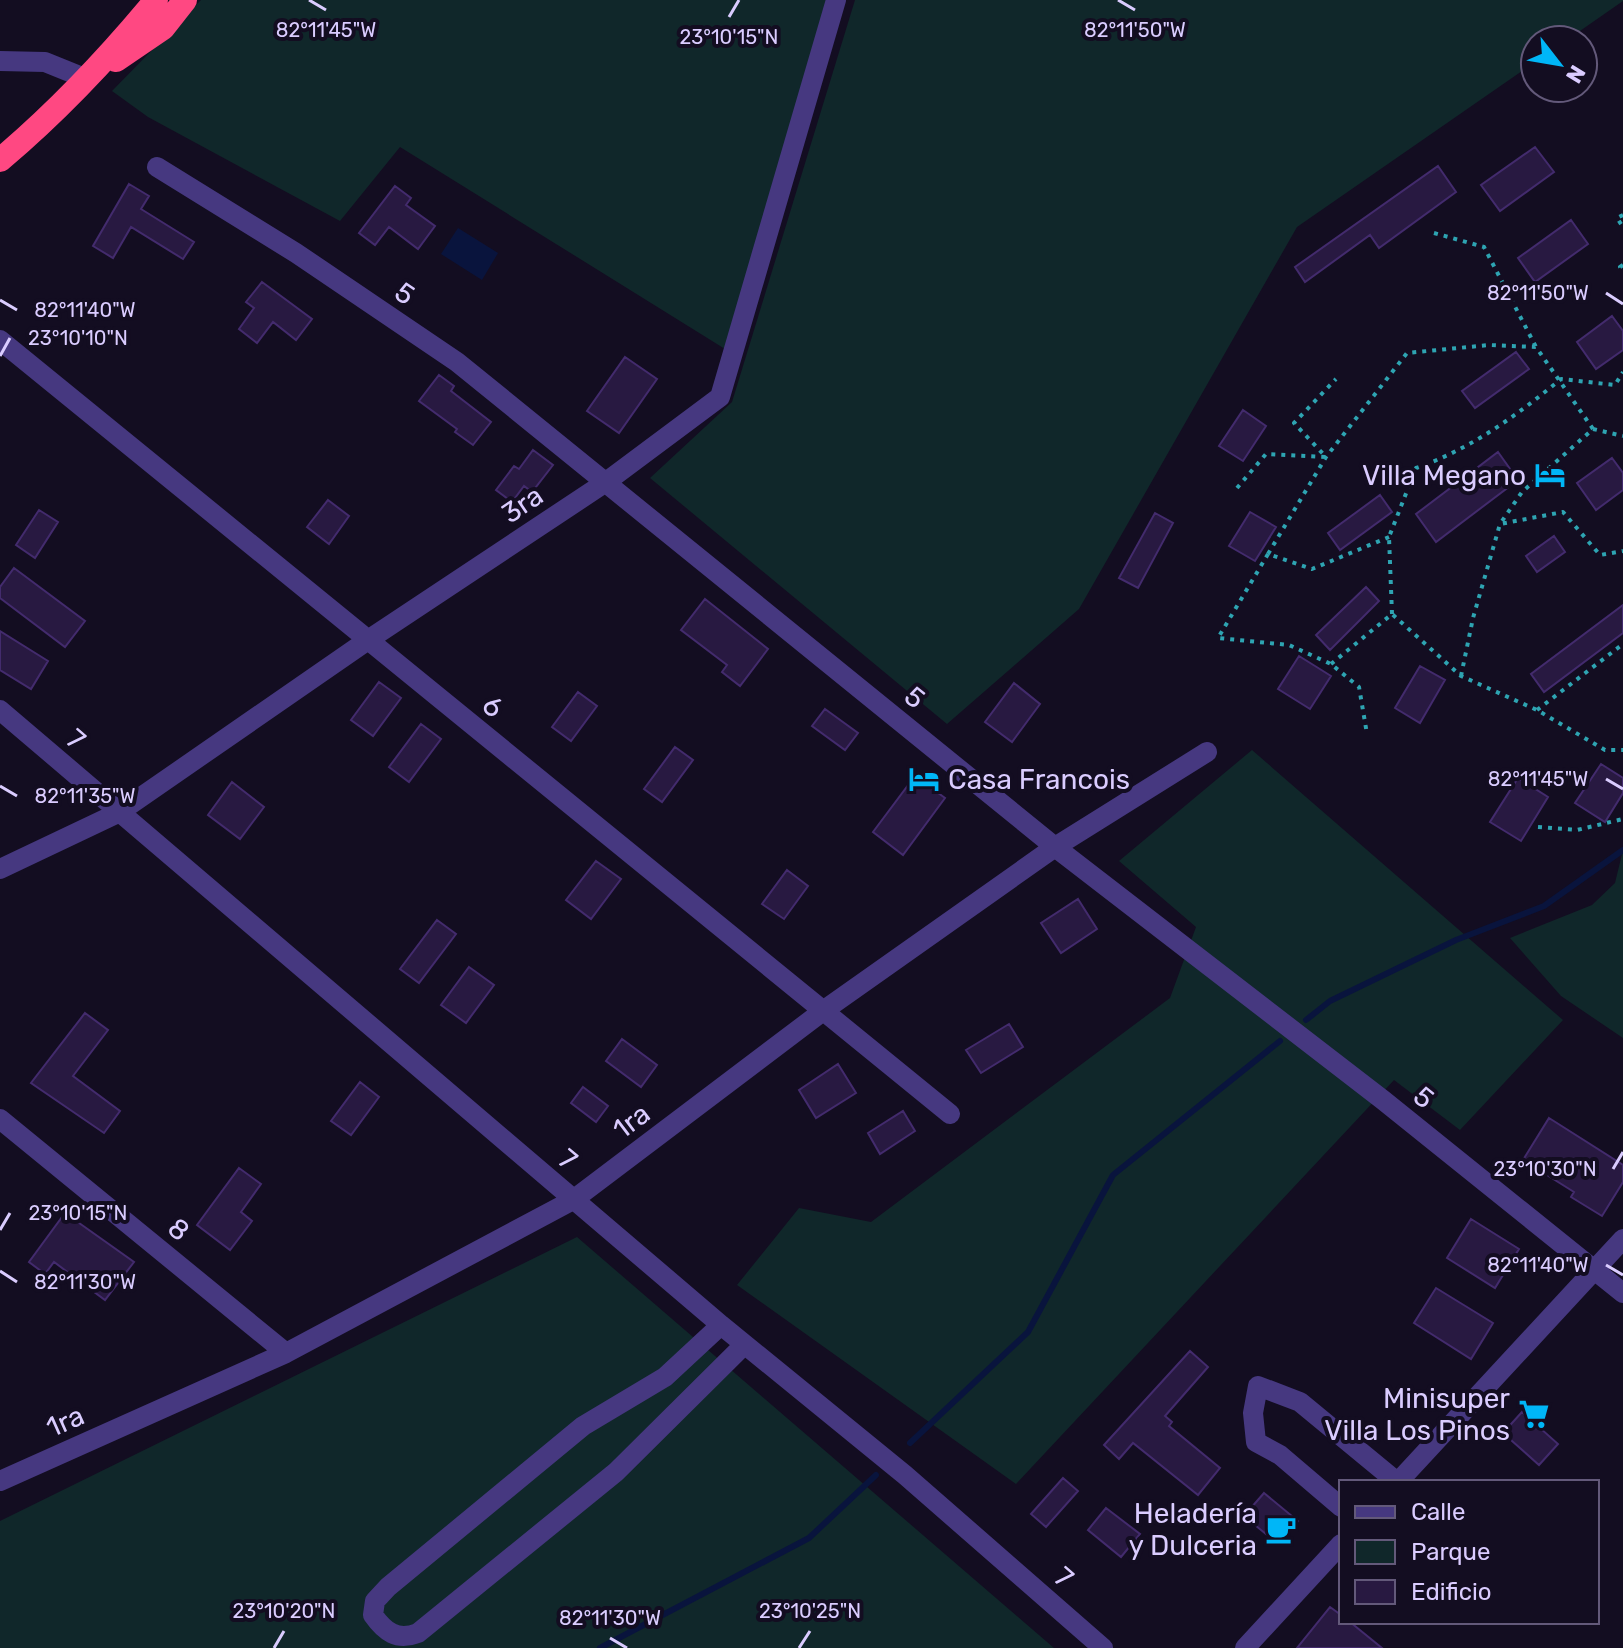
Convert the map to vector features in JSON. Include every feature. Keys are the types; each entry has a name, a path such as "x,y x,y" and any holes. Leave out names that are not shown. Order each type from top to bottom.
{"highway":[{"path":"0,160 87,79 156,0"},
{"path":"87,79 163,28 185,0"}],"street":[{"name":"3ra","path":"0,869 118,813 368,640 606,482 720,397 836,0"},
{"path":"0,61 45,62 87,79"},
{"name":"5","path":"157,167 296,253 457,362 1055,847 1383,1100 1623,1293"},
{"name":"6","path":"0,340 950,1114"},
{"name":"7","path":"0,710 744,1345 905,1475 1103,1648"},
{"name":"1ra","path":"1,1480 286,1353 573,1200 823,1011 1055,847 1207,752"},
{"name":"8","path":"0,1119 286,1353"},
{"path":"1399,1480 1623,1239"},
{"path":"721,1325 665,1377 583,1426 388,1587 375,1601 373,1615 382,1628 393,1635 407,1637 418,1633 616,1472 744,1345"},
{"path":"1339,1505 1280,1455 1256,1442 1253,1413 1258,1386 1300,1402 1395,1480"},
{"path":"1245,1648 1339,1546"}],"path":[{"path":"1623,215 1617,218 1623,227"},
{"path":"1434,233 1484,247 1536,347 1593,429 1623,436"},
{"path":"1367,734 1359,687 1331,664 1289,645 1218,638 1326,457 1407,353 1489,345 1536,347"},
{"path":"1623,372 1615,385 1561,379 1517,415 1450,456 1416,468 1389,537 1392,614 1461,676 1537,710 1605,750 1623,750"},
{"path":"1326,457 1294,423 1336,379"},
{"path":"1461,676 1473,618 1500,524 1522,492 1593,429"},
{"path":"1237,488 1266,454 1326,457"},
{"path":"1500,524 1563,512 1600,555 1623,551"},
{"path":"1268,554 1312,569 1389,537"},
{"path":"1331,664 1392,614"},
{"path":"1537,710 1623,644"},
{"path":"1538,827 1577,830 1623,819"}],"green space":[{"path":"201,0 827,0 725,349 400,147 340,221 148,117 112,91"},
{"path":"855,0 1623,0 1590,24 1519,24 1519,73 1297,227 1079,609 947,724 650,478 732,402"},
{"path":"1252,750 1563,1020 1460,1130 1394,1080 1016,1484 737,1285 799,1208 871,1222 1170,998 1196,927 1119,861"},
{"path":"1623,850 1623,1038 1561,996 1510,938 1592,905 1615,883"},
{"path":"577,1237 1054,1648 0,1648 0,1521"}],"water":[{"path":"458,228 498,253 482,280 441,254"}],"building":[{"path":"1535,147 1554,172 1500,211 1481,185"},
{"path":"1438,166 1456,192 1379,248 1370,235 1305,282 1295,267"},
{"path":"129,184 149,196 141,209 194,242 183,259 131,227 113,258 93,246"},
{"path":"395,186 411,198 406,205 435,226 418,249 389,227 375,245 359,233"},
{"path":"1571,220 1588,244 1535,282 1518,258"},
{"path":"262,282 312,319 296,340 273,322 257,343 239,329 254,308 246,302"},
{"path":"1612,316 1623,331 1623,350 1596,369 1577,342"},
{"path":"1516,352 1529,369 1475,408 1462,391"},
{"path":"625,357 657,379 619,433 587,411"},
{"path":"439,375 454,386 451,391 491,422 473,445 419,401"},
{"path":"1243,410 1266,426 1243,461 1219,446"},
{"path":"533,450 553,465 532,492 524,486 512,502 496,490 514,466 519,469"},
{"path":"1498,452 1518,480 1436,542 1416,514"},
{"path":"1612,458 1623,473 1623,490 1596,510 1577,483"},
{"path":"1380,495 1392,512 1340,550 1328,533"},
{"path":"328,500 349,516 329,544 307,527"},
{"path":"39,510 58,522 35,558 16,545"},
{"path":"1250,512 1276,527 1255,561 1229,546"},
{"path":"1155,513 1173,523 1138,588 1119,578"},
{"path":"1554,536 1565,552 1537,572 1526,556"},
{"path":"14,568 85,621 65,647 0,598 0,587"},
{"path":"1366,587 1379,601 1330,650 1316,635"},
{"path":"705,599 768,649 740,686 722,672 727,665 681,630"},
{"path":"1623,605 1623,633 1544,692 1531,674"},
{"path":"0,631 48,661 31,689 0,670"},
{"path":"1299,656 1331,676 1310,709 1278,689"},
{"path":"1420,666 1445,680 1420,723 1395,708"},
{"path":"379,682 401,698 373,736 351,720"},
{"path":"1014,683 1040,704 1012,742 985,722"},
{"path":"578,692 597,706 571,741 552,727"},
{"path":"825,709 858,733 845,750 812,726"},
{"path":"421,724 441,739 409,782 389,767"},
{"path":"675,747 693,760 662,802 644,789"},
{"path":"1601,764 1623,778 1623,793 1605,822 1575,803"},
{"path":"915,776 945,798 903,855 873,832"},
{"path":"1518,778 1548,797 1521,841 1490,822"},
{"path":"232,782 264,807 240,839 208,815"},
{"path":"596,861 621,879 591,919 566,900"},
{"path":"787,870 808,886 784,919 762,904"},
{"path":"1078,899 1097,929 1061,953 1041,923"},
{"path":"437,920 456,934 419,983 400,969"},
{"path":"469,967 494,985 466,1023 441,1005"},
{"path":"85,1013 108,1030 73,1076 120,1111 104,1133 31,1083"},
{"path":"1009,1024 1023,1047 981,1073 966,1050"},
{"path":"622,1039 657,1065 641,1087 606,1061"},
{"path":"838,1064 856,1093 816,1118 799,1090"},
{"path":"360,1082 379,1097 351,1135 331,1121"},
{"path":"583,1087 608,1106 596,1122 571,1103"},
{"path":"903,1111 915,1131 880,1154 868,1133"},
{"path":"1549,1118 1623,1165 1623,1182 1602,1216 1571,1197 1574,1192 1523,1160"},
{"path":"239,1168 261,1184 241,1212 252,1221 230,1250 197,1225"},
{"path":"65,1213 134,1262 105,1300 54,1262 45,1274 29,1262"},
{"path":"1471,1219 1519,1249 1495,1288 1447,1258"},
{"path":"1436,1288 1493,1323 1471,1359 1414,1323"},
{"path":"1190,1351 1208,1367 1165,1416 1172,1422 1169,1426 1220,1468 1198,1495 1133,1443 1119,1459 1104,1445"},
{"path":"1522,1412 1558,1444 1539,1465 1503,1433"},
{"path":"1063,1478 1078,1491 1046,1527 1031,1514"},
{"path":"1264,1493 1298,1521 1278,1544 1244,1516"},
{"path":"1106,1508 1140,1534 1121,1557 1088,1530"},
{"path":"1330,1607 1339,1614 1339,1624 1352,1624 1382,1648 1297,1648"}],"waterway":[{"path":"1306,1020 1330,1001 1456,940 1544,906 1623,850"},
{"path":"910,1443 1028,1332 1113,1175 1280,1041"},
{"path":"600,1648 809,1538 876,1475"}],"place":[{"name":"Villa Megano","path":"1550,475"},
{"name":"Casa Francois","path":"924,779"},
{"name":"Minisuper Villa Los Pinos","path":"1534,1414"},
{"name":"Heladería y Dulceria","path":"1281,1529"}]}
